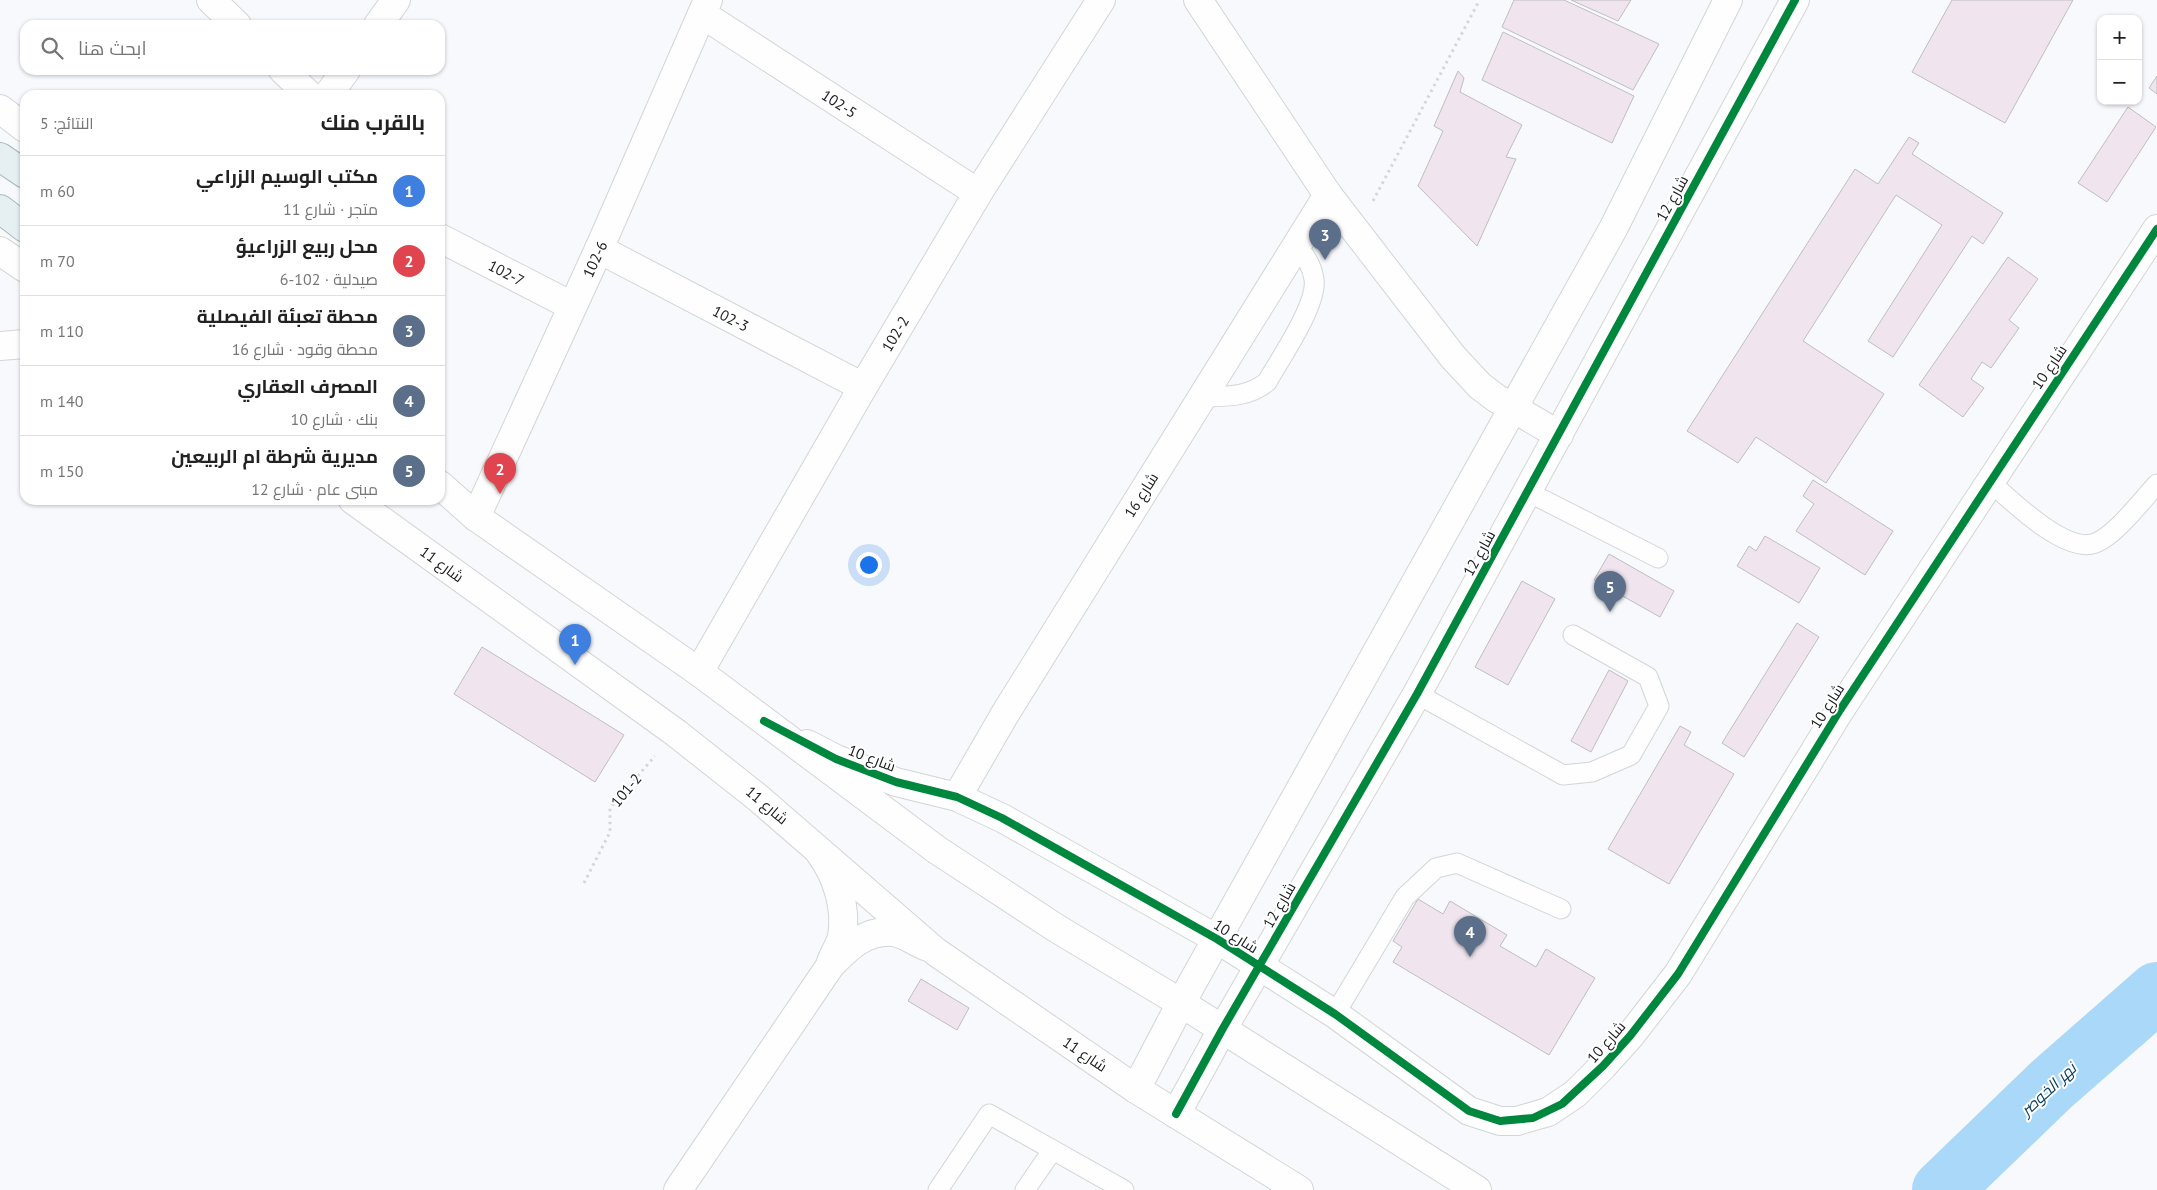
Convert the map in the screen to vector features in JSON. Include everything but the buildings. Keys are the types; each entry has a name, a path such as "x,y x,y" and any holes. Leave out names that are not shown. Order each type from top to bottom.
{"main road":[{"path":"0,157 20,171"},
{"path":"0,209 20,224"}],"street":[{"path":"211,0 232,20"},
{"path":"382,20 396,0"},
{"name":"102-2","path":"699,672 862,387 978,193 1101,0"},
{"path":"1136,1089 1181,1003 1612,229 1728,0"},
{"name":"شارع 12","path":"1176,1114 1222,1030 1417,694 1795,0"},
{"path":"1198,1 1328,194 1459,364 1480,386 1512,408 1559,435"},
{"name":"102-5","path":"705,7 978,193"},
{"name":"102-6","path":"476,517 599,249 705,7"},
{"path":"288,75 304,90"},
{"path":"332,90 342,75"},
{"path":"0,109 20,124"},
{"name":"شارع 16","path":"957,797 1005,714 1328,194"},
{"name":"شارع 10","path":"764,721 836,759 896,782 957,797 1002,818 1217,939 1335,1014 1469,1111 1484,1117 1508,1121 1533,1118 1548,1112 1575,1094 1630,1036 1678,974 1840,710 1989,481 2157,229"},
{"name":"102-7","path":"445,241 572,306"},
{"name":"102-3","path":"599,249 862,387"},
{"path":"0,251 20,265"},
{"path":"0,346 20,344"},
{"path":"445,489 476,517 699,672 937,850 1056,928 1181,1003 1477,1190"},
{"name":"شارع 11","path":"360,505 676,733 757,796 873,900 936,952 1136,1089 1299,1190"},
{"path":"816,847 832,869 842,902 842,937 830,966"},
{"path":"678,1190 830,966 848,947 865,936 894,932 936,952"}],"lane":[{"path":"1202,397 1245,395 1267,382 1313,300 1315,280 1309,261 1297,245"},
{"path":"1989,481 2039,524 2067,540 2092,544 2113,532 2157,484"},
{"path":"1528,492 1658,558"},
{"path":"1417,694 1563,775 1592,772 1631,755 1659,706 1648,677 1573,636"},
{"path":"1335,1014 1405,897 1436,868 1457,863 1561,909"},
{"path":"938,1190 989,1114 1114,1188"},
{"path":"1025,1190 1052,1151"}],"path":[{"path":"1356,232 1478,3"}],"waterway":[{"name":"نهر الخوصر","path":"1942,1190 2051,1085 2157,992"}],"cycle path":[{"path":"1176,1114 1222,1030 1417,694 1795,0"},
{"path":"764,721 836,759 896,782 957,797 1002,818 1217,939 1335,1014 1469,1111 1500,1121 1533,1118 1562,1104 1603,1066 1630,1036 1678,974 1840,710 2157,229"}],"place":[{"name":"محطة تعبئة الفيصلية","path":"1325,260"},
{"name":"محل ربيع الزراعيؤ","path":"500,494"},
{"name":"مديرية شرطة ام الربيعين","path":"1610,612"},
{"name":"مكتب الوسيم الزراعي","path":"575,665"},
{"name":"المصرف العقاري","path":"1470,957"}]}
